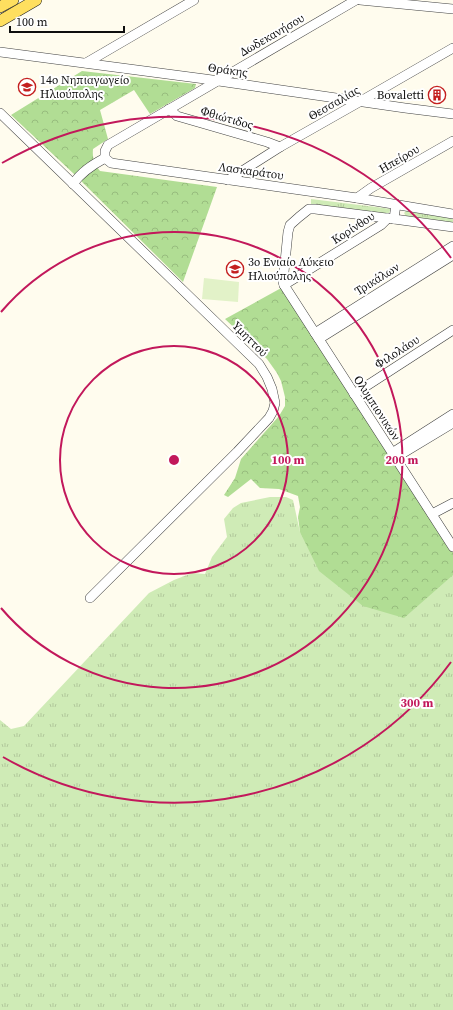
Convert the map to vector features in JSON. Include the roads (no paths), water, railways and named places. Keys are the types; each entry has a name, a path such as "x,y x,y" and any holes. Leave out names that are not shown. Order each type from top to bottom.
{"main road":[{"path":"0,7 13,0"},
{"path":"0,21 36,0"}],"street":[{"path":"86,62 194,0"},
{"name":"Δωδεκανήσου","path":"105,158 105,151 108,145 356,0"},
{"path":"360,0 453,8"},
{"name":"Θεσσαλίας","path":"228,180 280,147 453,48"},
{"name":"Θράκης","path":"0,52 86,62 453,114"},
{"name":"Φθιώτιδος","path":"170,109 177,116 280,147"},
{"name":"Υμηττού","path":"0,113 259,364 267,376 272,389 274,403 273,412 269,418 90,598"},
{"name":"Ηπείρου","path":"357,198 453,141"},
{"path":"73,184 83,172 105,158"},
{"name":"Λασκαράτου","path":"105,158 111,164 357,198 453,214"},
{"path":"391,219 396,204"},
{"path":"284,283 288,232 290,225 309,209 453,227"},
{"name":"Κορίνθου","path":"284,283 391,219"},
{"name":"Τρικάλων","path":"317,336 453,246"},
{"name":"Τρικάλων","path":"317,336 453,255"},
{"name":"Ολυμπιονικών","path":"284,283 453,547"},
{"name":"Φιλολάου","path":"354,394 453,330"},
{"path":"394,455 453,414"},
{"path":"394,455 453,422"},
{"path":"432,514 453,502"}],"place":[{"name":"14ο Νηπιαγωγείο Ηλιούπολης","path":"27,87"},
{"name":"Bovaletti","path":"437,95"},
{"name":"3ο Ενιαίο Λύκειο Ηλιούπολης","path":"235,269"}]}
